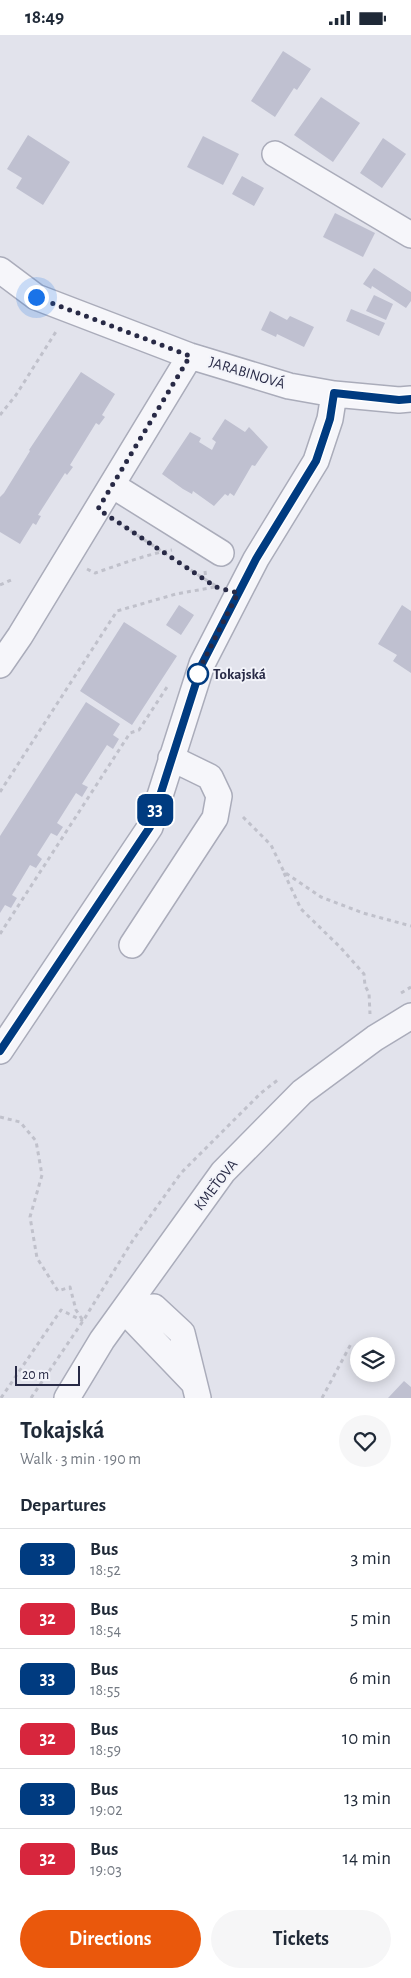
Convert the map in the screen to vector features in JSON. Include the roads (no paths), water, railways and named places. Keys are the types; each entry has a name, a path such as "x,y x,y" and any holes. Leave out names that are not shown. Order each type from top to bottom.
{"street":[{"path":"275,154 411,235"},
{"name":"JARABINOVÁ","path":"0,270 36,297 190,356 289,386 399,400 411,399"},
{"path":"0,665 20,636 190,356"},
{"path":"0,1051 150,827 227,590 256,559 316,461 330,419 334,393"},
{"path":"112,485 212,560"},
{"path":"132,945 215,818 219,796 210,777 171,758"},
{"name":"KMEŤOVA","path":"67,1398 102,1340 223,1172 302,1093 375,1038 411,1016"},
{"path":"124,1309 154,1307 182,1333 195,1389"}],"place":[{"name":"Tokajská","path":"198,674"}]}
